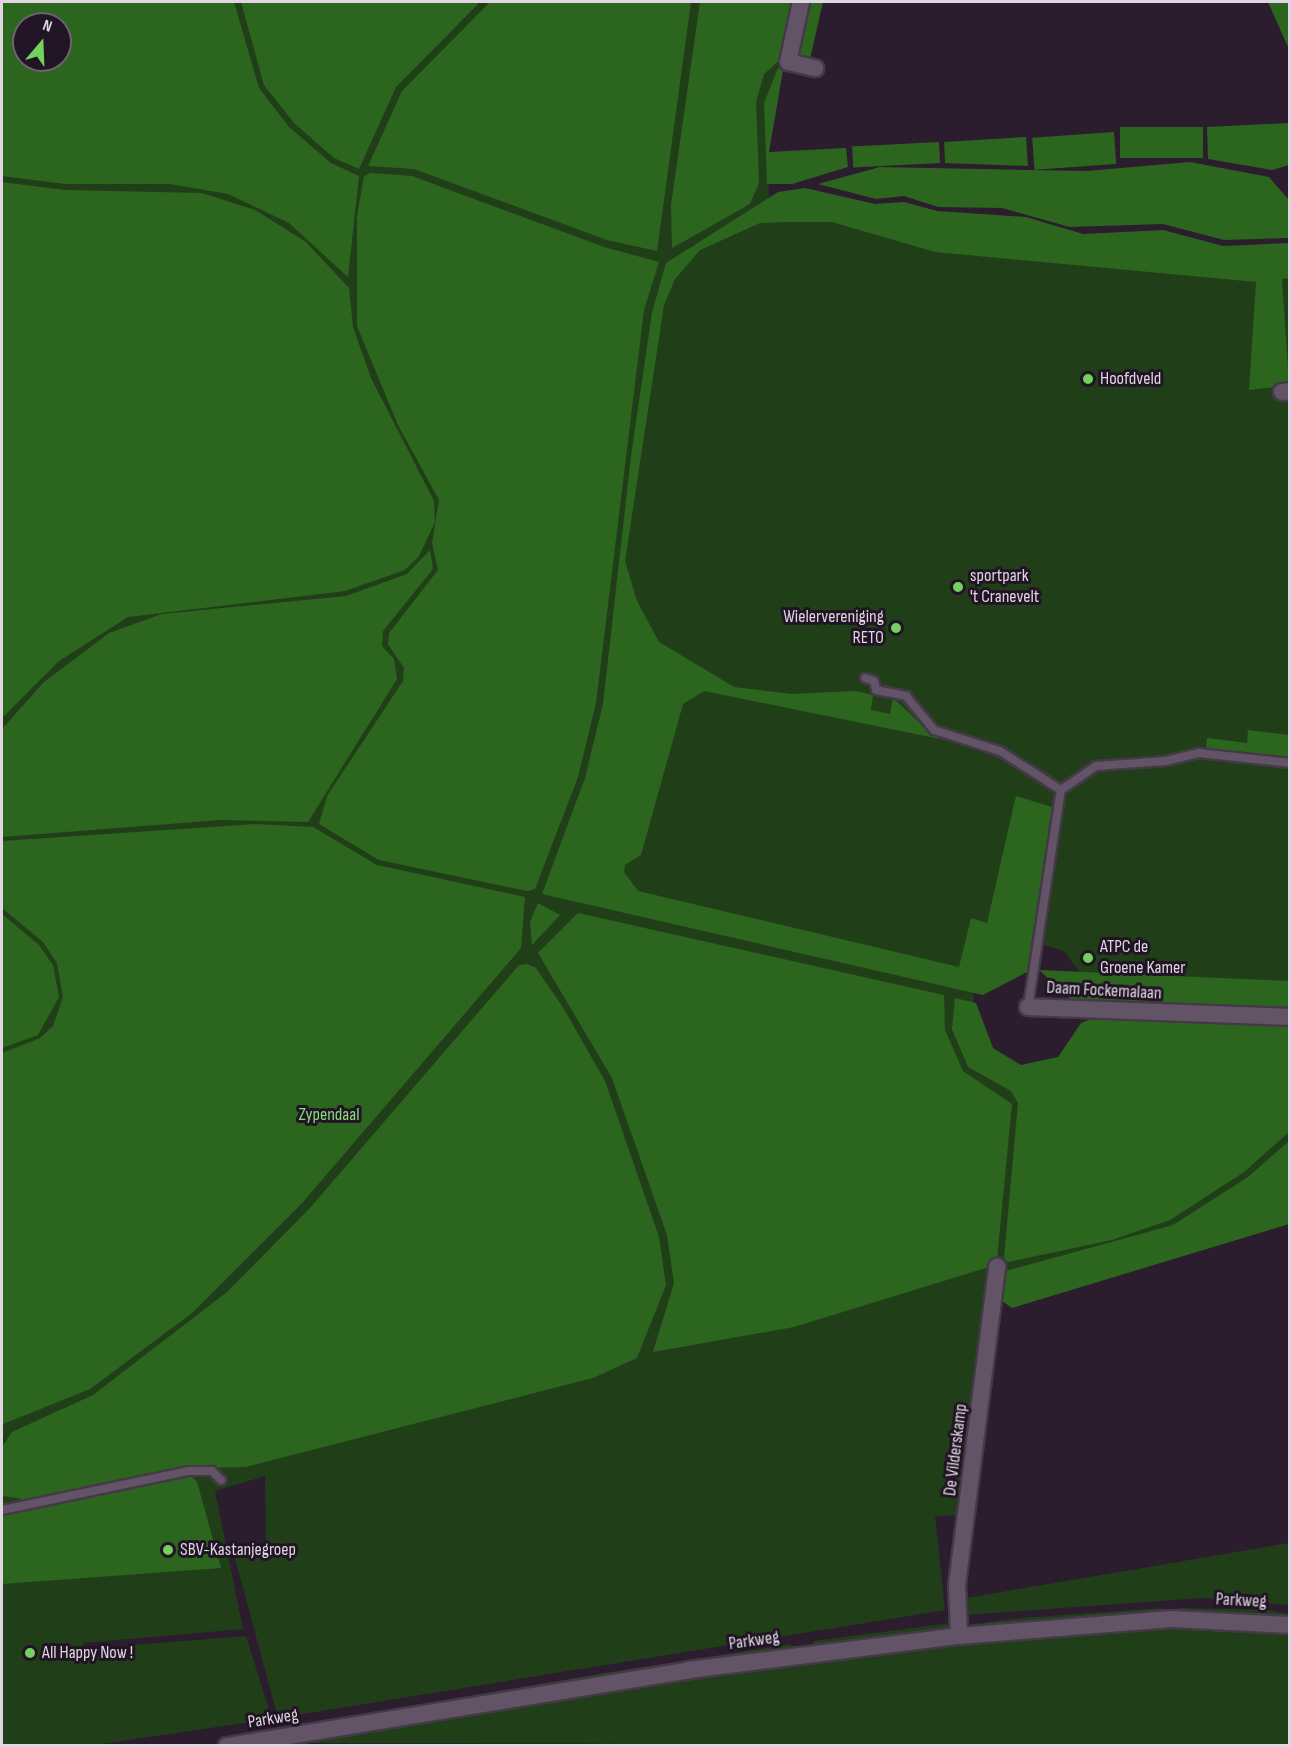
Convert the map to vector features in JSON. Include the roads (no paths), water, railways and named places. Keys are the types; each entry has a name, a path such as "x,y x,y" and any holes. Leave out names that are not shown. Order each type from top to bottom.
{"street":[{"path":"801,2 788,62 815,68"},
{"name":"Daam Fockemalaan","path":"1028,1007 1290,1017"},
{"name":"De Vilderskamp","path":"959,1636 957,1585 998,1268"},
{"name":"Parkweg","path":"227,1746 689,1670 959,1636 1171,1619 1290,1625"}],"lane":[{"path":"865,678 874,681 876,690 906,696 934,730 1000,751 1061,790 1096,766 1166,761 1200,753 1290,763"},
{"name":"Daam Fockemalaan","path":"1028,1007 1061,790"},
{"path":"2,1510 188,1471 212,1471 221,1480"}],"place":[{"name":"Hoofdveld","path":"1088,379"},
{"name":"sportpark 't Cranevelt","path":"958,587"},
{"name":"Wielervereniging RETO","path":"896,628"},
{"name":"ATPC de Groene Kamer","path":"1088,958"},
{"name":"SBV-Kastanjegroep","path":"168,1550"},
{"name":"All Happy Now !","path":"30,1653"}],"park label":[{"name":"Zypendaal","path":"329,1115"}]}
